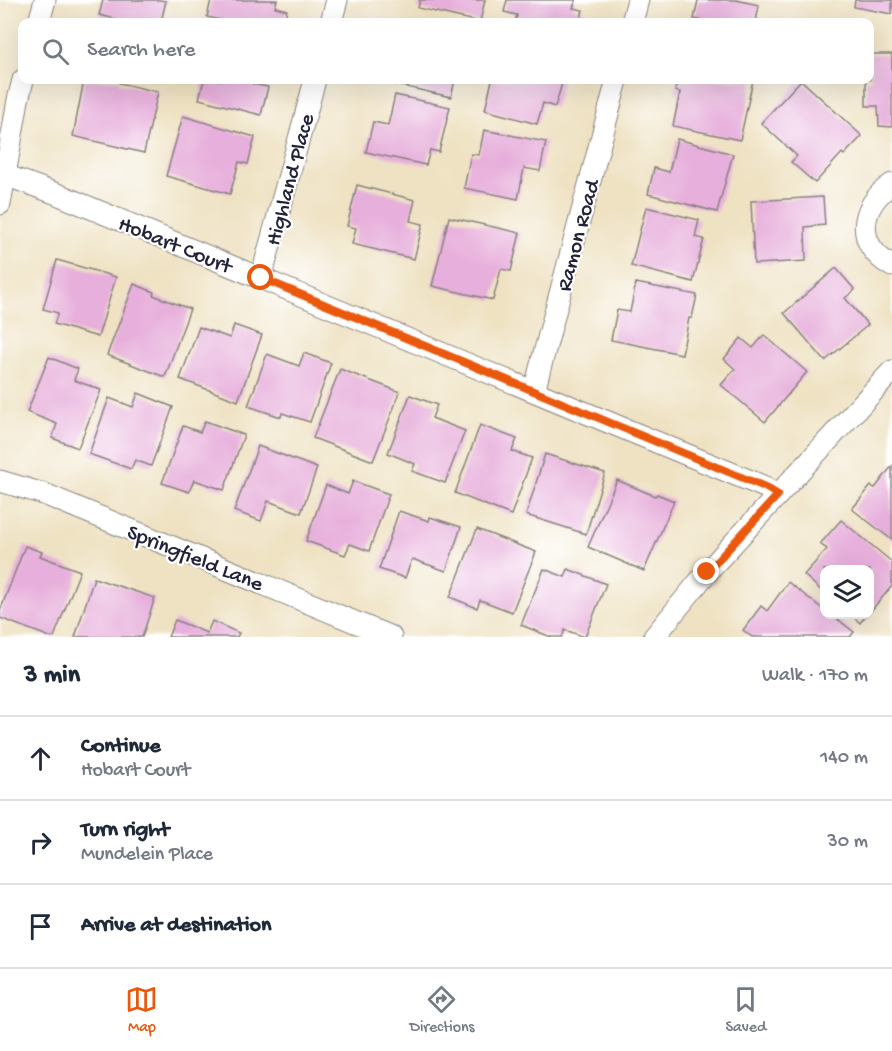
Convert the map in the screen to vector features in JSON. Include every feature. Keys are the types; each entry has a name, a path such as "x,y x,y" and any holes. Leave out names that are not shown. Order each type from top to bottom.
{"street":[{"path":"40,18 45,0"},
{"path":"332,18 337,0"},
{"path":"633,18 638,0"},
{"path":"0,204 22,84"},
{"name":"Highland Place","path":"261,278 314,84"},
{"name":"Ramon Road","path":"534,391 616,84"},
{"name":"Hobart Court","path":"5,175 57,194 534,391 765,487 778,495"},
{"path":"892,184 880,192 870,204 865,225 870,245 879,257 892,266"},
{"path":"654,637 707,572 892,371"},
{"name":"Springfield Lane","path":"0,481 44,495 391,637"}],"building":[{"path":"103,0 166,1 162,18 112,18 99,15"},
{"path":"211,0 277,0 275,7 287,10 285,18 207,17"},
{"path":"420,0 485,0 481,18 462,18 418,8"},
{"path":"507,0 576,0 573,8 583,10 581,18 516,18 517,15 504,12"},
{"path":"698,0 736,0 759,5 757,18 694,18"},
{"path":"855,0 892,0 892,14 854,7"},
{"path":"874,54 892,54 892,127 879,126 878,106 866,106 866,84 874,84"},
{"path":"83,84 123,84 158,92 144,153 73,136"},
{"path":"203,84 253,84 268,87 261,115 199,99"},
{"path":"393,84 454,84 451,97"},
{"path":"491,84 562,84 555,107 543,103 537,124 485,110"},
{"path":"676,84 752,84 740,140 673,126 680,92 675,91"},
{"path":"797,84 805,84 862,136 844,155 842,153 815,183 791,162 797,156 761,123"},
{"path":"395,95 450,107 439,152 430,150 426,165 366,152 373,122 388,125"},
{"path":"183,116 255,137 248,164 239,162 230,194 166,176"},
{"path":"484,130 546,142 540,171 524,168 518,199 464,188 471,154 479,155"},
{"path":"677,139 733,154 717,212 648,194 654,168 669,172"},
{"path":"357,185 415,200 410,221 423,224 414,259 352,244 356,228 347,226"},
{"path":"823,197 825,225 805,227 806,261 754,264 751,201"},
{"path":"646,207 699,220 695,237 704,239 693,282 631,266"},
{"path":"449,217 520,233 511,271 501,269 493,300 432,286"},
{"path":"57,260 116,277 98,337 54,324 58,313 43,309"},
{"path":"836,268 855,290 845,298 868,325 825,361 784,313"},
{"path":"636,283 697,295 692,318 689,318 682,354 611,340 617,310 630,312"},
{"path":"134,284 154,292 153,295 190,309 165,377 107,355"},
{"path":"234,325 262,335 238,401 180,379 199,327 230,338"},
{"path":"764,335 807,372 765,422 721,385 735,369 724,359 741,338 753,348"},
{"path":"304,353 331,363 310,422 282,413 281,417 248,406 267,354 299,366"},
{"path":"49,357 78,369 74,380 101,390 78,448 52,438 57,424 27,412"},
{"path":"340,369 400,392 373,461 313,438"},
{"path":"138,393 173,407 151,466 135,460 131,469 89,454 109,398 133,407"},
{"path":"410,395 437,405 432,418 465,431 445,483 412,471 415,464 388,453"},
{"path":"205,421 244,435 224,490 194,480 189,492 162,483 183,426 200,432"},
{"path":"480,425 517,439 512,451 532,458 511,515 455,493"},
{"path":"258,446 317,468 301,513 268,501 261,521 234,511"},
{"path":"545,454 605,473 586,534 526,515"},
{"path":"892,466 892,540 852,509 871,486 875,488"},
{"path":"617,480 655,496 657,494 674,501 644,571 588,547"},
{"path":"353,481 389,494 369,551 350,544 345,555 306,541 326,485 348,494"},
{"path":"399,511 429,521 430,517 461,527 446,571 412,559 405,578 379,569"},
{"path":"841,520 892,562 892,586 874,607 874,565 820,565 820,589 804,575 827,549 820,544"},
{"path":"477,529 536,552 512,612 480,600 477,608 450,597"},
{"path":"25,546 42,552 40,556 80,571 54,637 0,618 0,611"},
{"path":"544,569 565,577 568,569 606,584 585,637 565,630 562,637 551,637 521,625"},
{"path":"94,578 155,598 142,637 75,637"},
{"path":"788,582 820,607 820,619 837,619 854,632 850,637 752,637 743,630 761,606 767,611"},
{"path":"175,620 207,633 212,621 239,633 237,637 168,637"}],"route":[{"path":"261,278 765,487 778,495 707,572"}]}
